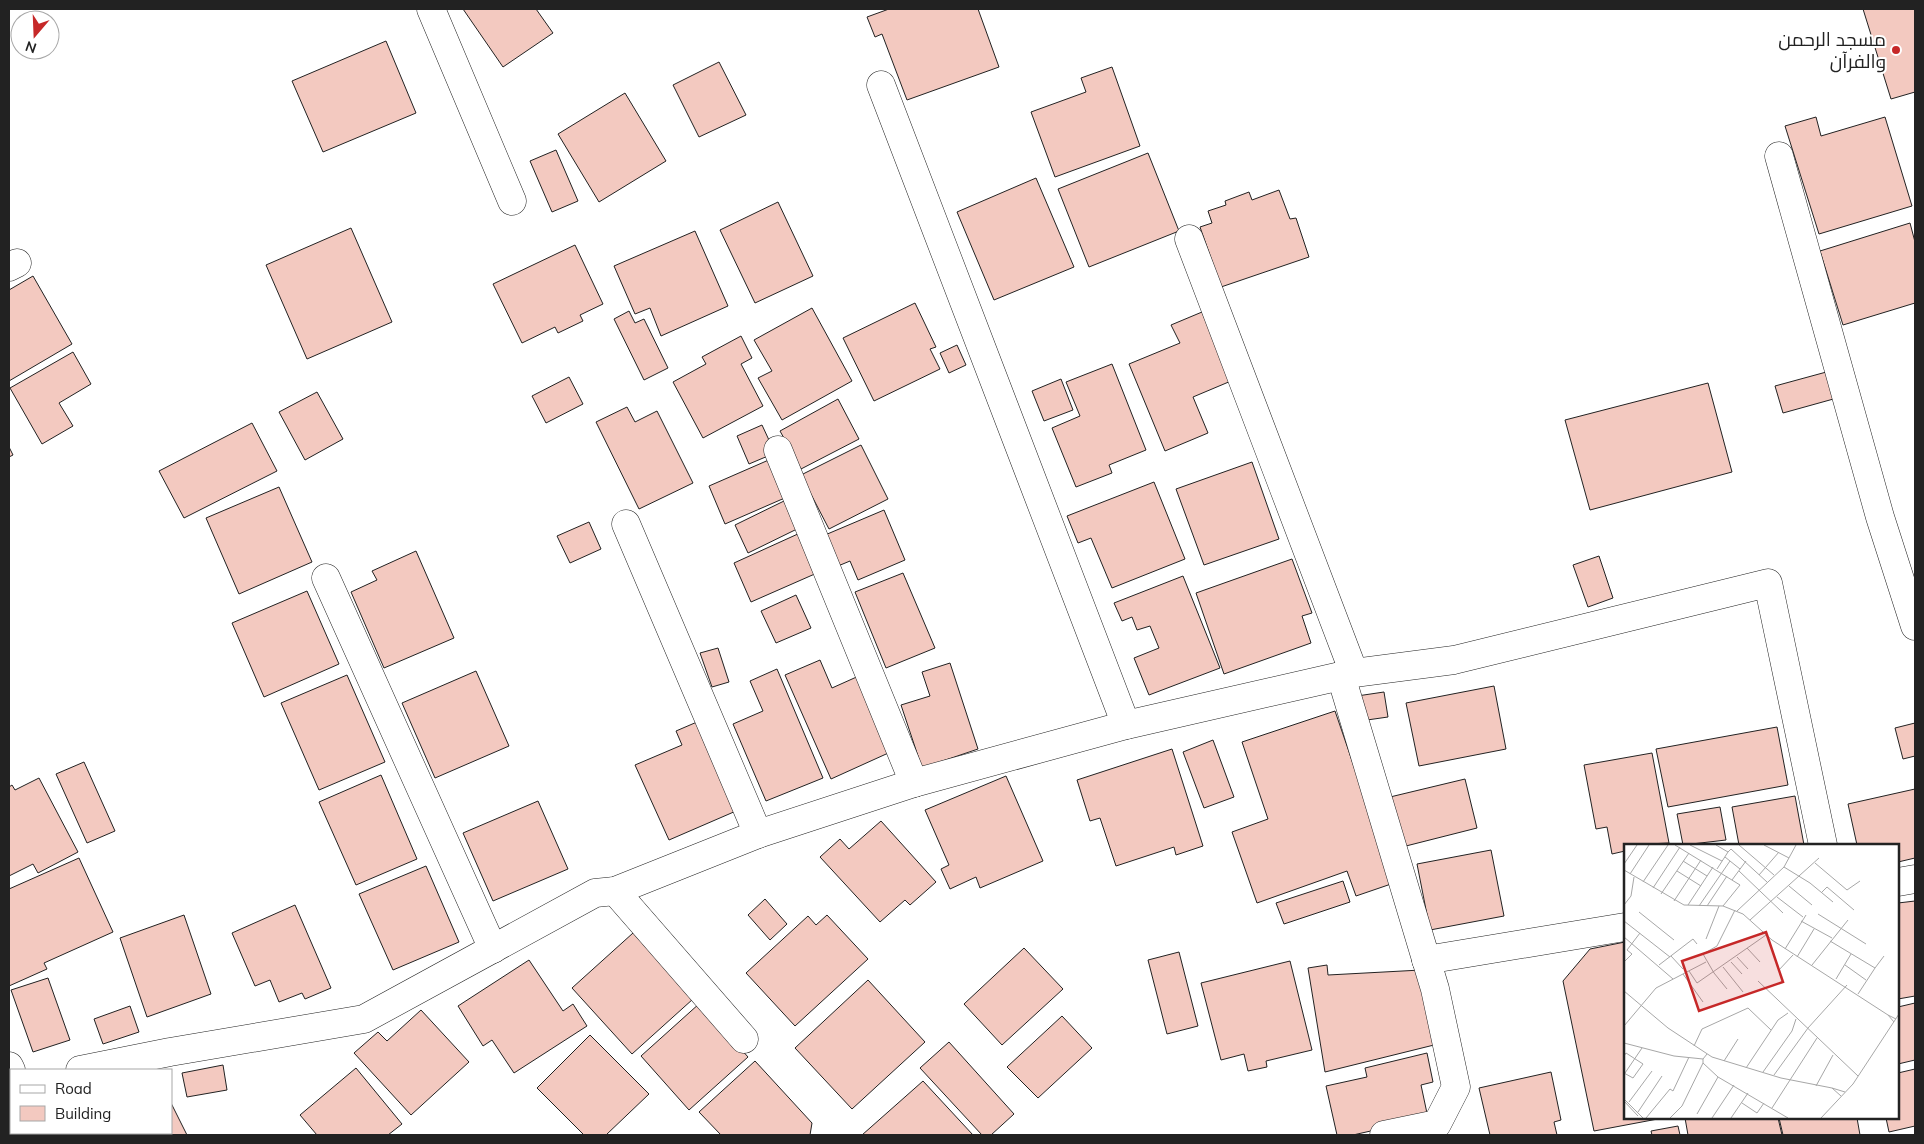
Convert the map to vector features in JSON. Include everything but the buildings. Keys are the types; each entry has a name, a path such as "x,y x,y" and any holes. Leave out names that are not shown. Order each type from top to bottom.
{"street":[{"path":"431,9 512,200"},
{"path":"881,85 1126,725"},
{"path":"1780,156 1880,517 1915,626"},
{"path":"1189,239 1347,674 1435,989 1456,1087 1436,1124 1384,1135"},
{"path":"778,450 914,783"},
{"path":"626,524 758,834"},
{"path":"326,578 493,949"},
{"path":"85,1069 364,1018 595,893 615,891 758,834 914,783 1126,725 1347,674 1454,660 1768,583 1823,844"},
{"path":"1899,882 1915,879"},
{"path":"615,891 744,1039"},
{"path":"1426,960 1624,926"}],"place":[{"name":"مسجد الرحمن والفرآن","path":"1896,50"}]}
